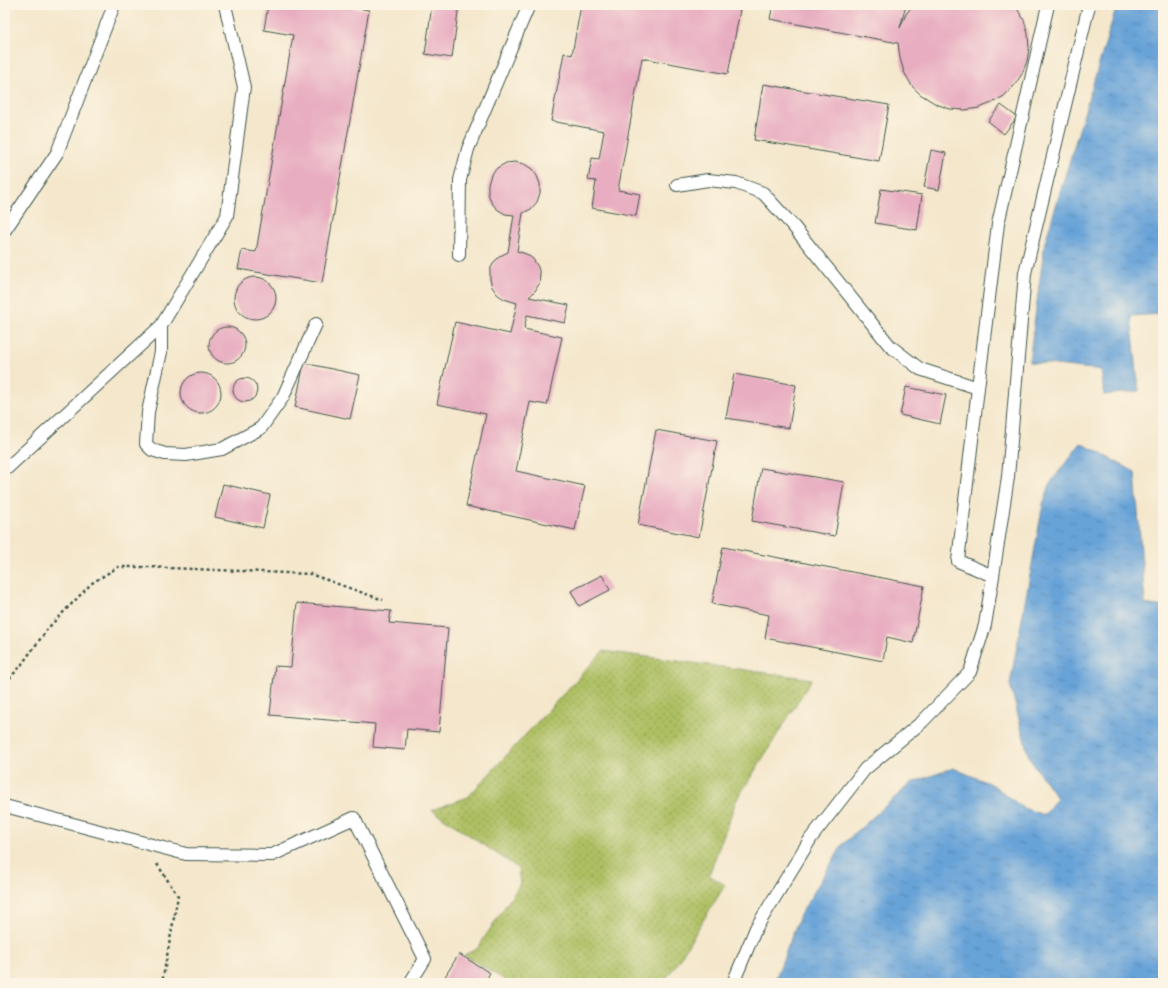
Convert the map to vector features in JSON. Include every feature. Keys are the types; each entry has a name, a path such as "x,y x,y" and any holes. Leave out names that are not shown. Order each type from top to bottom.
{"lane":[{"path":"5,230 57,153 114,5"},
{"path":"5,470 161,326 227,216 244,87 225,5"},
{"path":"459,255 460,180 468,150 529,5"},
{"path":"993,576 958,562 998,224 1048,5"},
{"path":"732,983 756,928 811,838 865,769 922,722 970,672 985,625 1008,477 1025,273 1089,5"},
{"path":"677,185 708,180 736,183 763,193 794,227 890,346 920,369 978,388"},
{"path":"161,326 161,352 148,412 146,444 152,450 165,454 186,455 222,449 261,428 283,397 316,324"},
{"path":"5,806 186,854 272,855 354,818 425,959 410,983"}],"path":[{"path":"5,683 19,668 50,627 92,583 118,567 310,574 383,600"},
{"path":"142,842 178,896 162,983"}],"green space":[{"path":"603,651 812,679 736,801 709,875 725,885 663,983 510,983 464,955 477,949 520,884 518,868 432,810 468,797"}],"water":[{"path":"1117,5 1163,5 1163,314 1131,316 1139,391 1104,395 1101,370 1029,362 1045,242"},
{"path":"1081,443 1135,472 1145,604 1163,607 1163,983 774,983 800,915 843,844 911,783 953,768 993,785 1023,808 1044,815 1057,798 1029,758 1010,684 1043,504 1051,482"}],"building":[{"path":"268,5 337,5 369,10 322,283 238,269 242,250 256,252 293,35 264,30"},
{"path":"432,5 459,5 452,58 425,54"},
{"path":"581,5 713,5 740,10 728,74 642,58 618,190 640,194 636,216 592,208 596,181 588,180 592,158 599,159 604,131 551,121 564,53 572,55"},
{"path":"773,5 906,5 900,28 906,14 913,5 1015,5 1024,20 1028,34 1029,48 1027,61 1022,74 1014,86 1004,96 979,108 965,110 950,109 936,104 920,94 912,86 904,72 898,43 770,19"},
{"path":"763,84 889,105 879,161 754,140"},
{"path":"1001,105 1017,117 1004,134 988,121"},
{"path":"931,150 946,153 939,190 924,187"},
{"path":"515,162 524,164 532,169 540,184 540,193 537,202 531,209 523,213 517,251 526,254 533,259 538,267 540,275 539,284 529,297 569,305 565,323 527,315 524,329 562,337 547,405 530,402 516,471 585,486 575,530 466,506 486,414 437,404 455,322 510,334 517,303 504,299 497,294 492,287 490,270 494,262 500,256 508,252 514,215 505,214 497,209 491,202 488,193 488,184 491,175 497,168 506,163"},
{"path":"881,189 922,195 917,230 875,223"},
{"path":"251,277 259,277 267,280 273,286 276,298 273,310 267,316 259,319 251,319 243,316 237,310 234,302 234,294 237,286 243,280"},
{"path":"231,327 240,332 244,338 244,352 240,358 231,363 223,363 214,358 210,352 209,341 214,332 220,328"},
{"path":"304,363 360,375 350,419 295,407"},
{"path":"205,373 212,376 218,382 221,393 220,401 212,410 205,413 197,413 190,410 182,401 181,389 184,382 193,374"},
{"path":"734,374 796,385 789,428 726,418"},
{"path":"240,378 250,378 257,385 257,395 250,402 240,402 233,395 233,385"},
{"path":"906,387 946,395 940,424 900,415"},
{"path":"656,430 717,441 699,537 638,525"},
{"path":"761,468 844,482 835,536 752,521"},
{"path":"223,484 270,495 263,528 215,517"},
{"path":"723,547 924,586 913,643 887,637 883,661 765,638 769,615 712,604"},
{"path":"602,575 610,590 579,606 571,591"},
{"path":"297,603 391,611 389,623 448,628 439,732 407,729 405,750 373,747 375,724 270,715 275,666 291,667"},
{"path":"459,954 490,973 484,983 441,983"}]}
